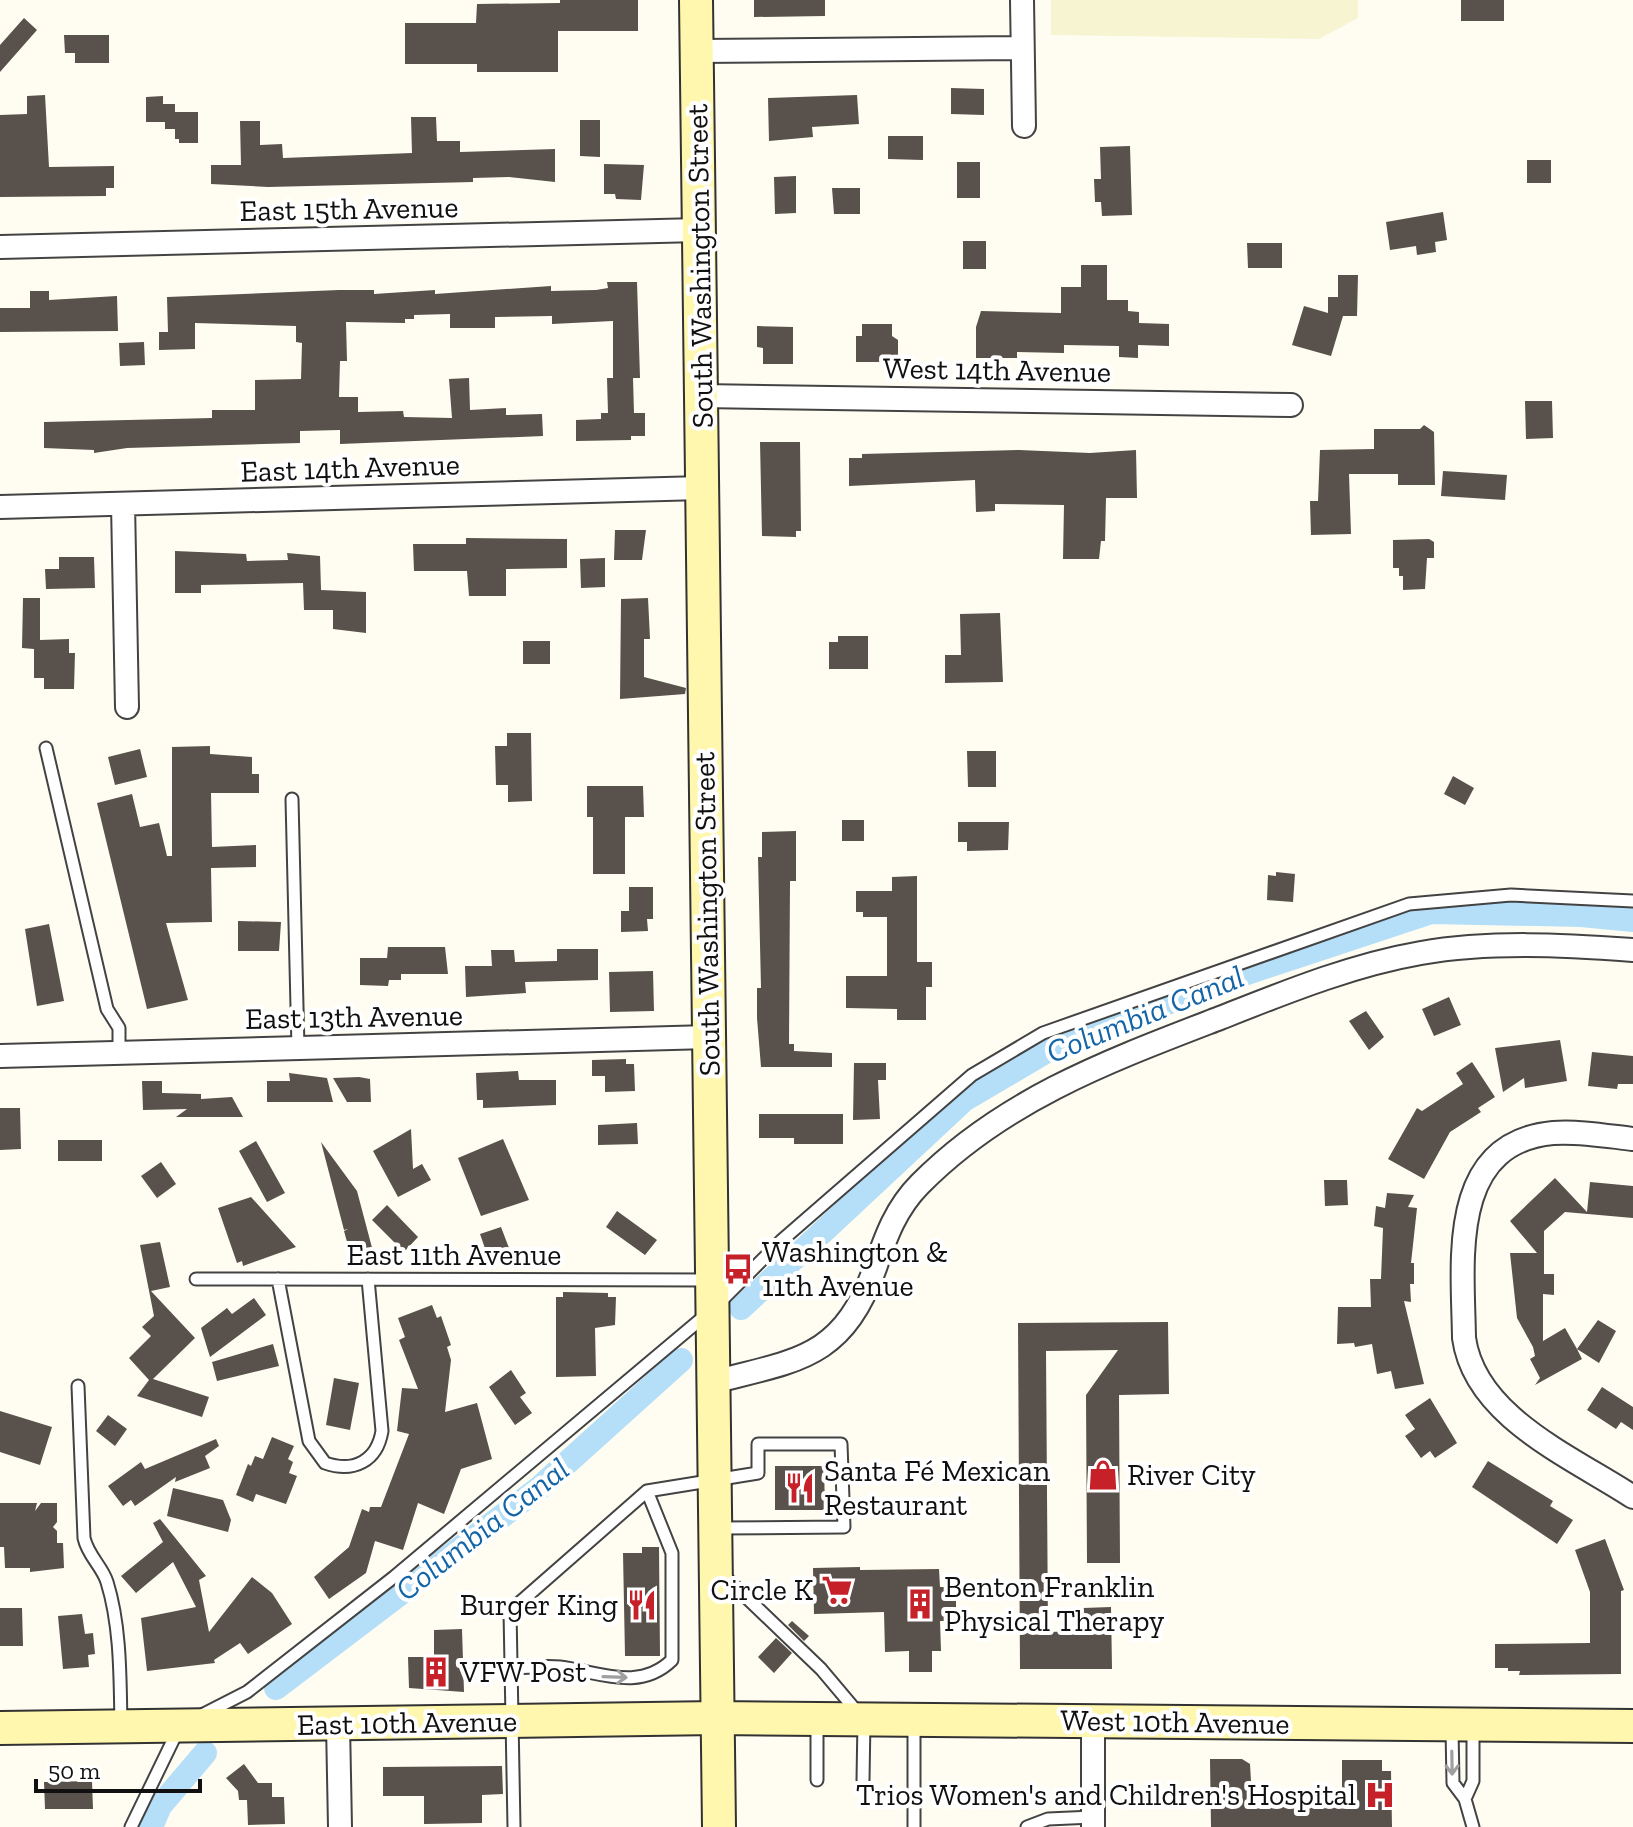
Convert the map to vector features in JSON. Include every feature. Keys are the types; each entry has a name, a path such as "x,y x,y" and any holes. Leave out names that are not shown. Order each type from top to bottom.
{"main road":[{"name":"South Washington Street","path":"696,0 719,1827"},
{"name":"East 10th Avenue","path":"0,1728 717,1718"},
{"name":"West 10th Avenue","path":"717,1718 1633,1726"}],"street":[{"path":"1022,0 1024,126"},
{"path":"697,51 1022,48"},
{"name":"East 15th Avenue","path":"0,247 699,230"},
{"name":"West 14th Avenue","path":"701,396 1291,405"},
{"name":"East 14th Avenue","path":"0,507 702,488"},
{"path":"123,504 127,707"},
{"path":"713,1382 802,1358 840,1335 862,1299 885,1237 909,1196 968,1141 1068,1079 1293,989 1387,960 1425,952 1510,946 1633,950"},
{"name":"East 13th Avenue","path":"0,1056 709,1037"},
{"path":"1633,1139 1554,1133 1514,1145 1497,1157 1472,1194 1462,1235 1464,1338 1474,1373 1495,1405 1514,1420 1633,1497"},
{"path":"1093,1721 1093,1822"},
{"path":"338,1724 340,1827"}],"lane":[{"path":"46,748 107,1009 119,1028 119,1053"},
{"path":"292,799 298,1048"},
{"path":"131,1827 180,1726 247,1692 406,1567 712,1295 781,1241 972,1075 1043,1033 1409,904 1511,895 1633,901"},
{"name":"East 11th Avenue","path":"196,1279 368,1279 712,1295"},
{"path":"278,1279 309,1441 325,1463 352,1467 366,1462 375,1453 382,1431 368,1279"},
{"path":"78,1386 84,1538 89,1555 108,1584 118,1650 121,1726"},
{"path":"514,1827 510,1611 647,1491 758,1473 758,1444 841,1444 844,1527 715,1528"},
{"path":"510,1668 559,1667 624,1678 657,1674 672,1660 672,1553 647,1491"},
{"path":"716,1568 821,1669 864,1720 863,1780"},
{"path":"817,1719 817,1780"},
{"path":"914,1720 914,1827"},
{"path":"1462,1724 1453,1783 1465,1799 1473,1827"},
{"path":"1462,1724 1473,1781 1465,1799"},
{"path":"1027,1827 1048,1819 1093,1822"}],"shaded area":[{"path":"1051,0 1358,0 1358,18 1319,39 1051,35"}],"building":[{"path":"560,0 638,0 638,31 558,31 558,72 477,72 477,64 405,64 405,23 476,23 477,4 560,3"},
{"path":"754,0 825,0 825,16 754,17"},
{"path":"1461,0 1504,0 1504,21 1461,21"},
{"path":"24,18 37,30 0,72 0,45"},
{"path":"64,35 109,35 109,63 75,63 75,53 65,53"},
{"path":"951,88 984,89 984,115 951,114"},
{"path":"45,95 49,167 114,166 114,188 106,188 106,196 0,197 0,115 27,114 27,96"},
{"path":"857,95 859,124 812,127 813,137 769,141 768,98"},
{"path":"163,96 163,104 175,104 175,112 198,112 198,143 179,143 179,139 175,139 175,129 165,129 165,122 146,122 146,97"},
{"path":"411,117 436,117 437,141 460,141 460,152 555,149 555,182 509,177 473,178 473,182 268,187 211,184 211,165 241,165 240,121 260,121 260,145 282,144 283,158 412,153"},
{"path":"580,120 600,120 600,157 580,156"},
{"path":"888,136 923,136 923,160 888,159"},
{"path":"1130,146 1132,215 1102,216 1101,202 1095,202 1094,179 1101,179 1100,147"},
{"path":"1527,160 1551,160 1551,183 1527,183"},
{"path":"957,162 980,162 980,198 957,198"},
{"path":"604,164 644,165 641,200 616,199 615,194 604,194"},
{"path":"796,176 796,213 775,214 774,177"},
{"path":"832,188 860,188 860,214 834,214"},
{"path":"1443,212 1447,240 1435,242 1436,252 1417,255 1416,246 1390,250 1386,222"},
{"path":"963,241 986,241 986,269 963,269"},
{"path":"1247,243 1282,243 1282,268 1248,268"},
{"path":"1081,265 1107,265 1107,300 1128,300 1128,311 1139,312 1139,323 1169,324 1169,346 1138,345 1138,358 1119,357 1119,346 1064,345 1064,353 1017,352 1017,358 976,358 976,327 981,311 1061,313 1061,287 1081,287"},
{"path":"1338,275 1358,275 1357,316 1343,316 1331,356 1292,345 1304,306 1328,313 1328,297 1338,297"},
{"path":"607,282 637,282 640,378 633,378 634,413 645,413 645,436 631,436 631,440 576,441 576,420 601,419 601,413 608,413 607,378 613,378 613,321 552,324 552,316 495,317 495,328 450,328 450,314 414,315 414,319 405,319 405,323 346,322 347,361 340,361 339,397 358,397 358,412 403,411 404,417 452,418 449,379 469,378 470,410 506,408 506,415 542,414 543,436 340,444 340,430 300,431 300,443 127,448 94,453 94,450 44,448 44,422 212,418 212,410 255,410 255,380 301,379 302,343 296,342 296,326 195,323 195,349 159,350 159,332 168,332 167,297 339,290 374,290 374,294 435,290 435,294 551,286 551,291 596,290 608,288"},
{"path":"30,291 49,291 49,300 117,296 118,331 0,332 0,308 30,308"},
{"path":"862,324 892,324 892,336 898,340 898,362 856,362 856,336 862,336"},
{"path":"757,326 793,327 793,364 763,364 763,348 757,347"},
{"path":"144,342 145,365 120,366 119,343"},
{"path":"1525,401 1552,401 1553,438 1526,439"},
{"path":"1424,425 1434,432 1435,485 1398,485 1398,474 1349,474 1351,534 1311,535 1310,501 1318,501 1320,450 1374,449 1374,429 1420,429"},
{"path":"760,442 800,442 801,531 796,531 796,537 762,536"},
{"path":"1019,450 1090,453 1136,450 1137,498 1106,498 1105,541 1101,541 1099,559 1063,559 1064,505 995,504 995,511 976,512 975,480 849,486 849,458 862,458 862,454"},
{"path":"1443,471 1507,475 1505,500 1441,496"},
{"path":"615,530 646,530 642,560 614,560"},
{"path":"466,538 567,539 567,568 506,569 506,596 469,596 467,571 414,571 413,544 466,544"},
{"path":"1429,539 1434,542 1434,558 1427,558 1425,589 1403,590 1403,576 1399,576 1399,568 1393,568 1393,540"},
{"path":"175,551 246,554 247,561 288,560 287,553 320,556 321,590 366,592 366,633 333,629 333,610 304,610 303,583 201,585 201,593 175,593"},
{"path":"59,557 94,557 95,588 46,589 45,569 59,569"},
{"path":"605,558 605,587 581,588 580,559"},
{"path":"23,598 40,598 40,640 69,639 69,653 75,653 74,689 44,689 44,678 34,678 34,649 22,648"},
{"path":"648,598 650,639 644,639 644,677 686,688 685,694 620,699 621,599"},
{"path":"1000,613 1003,682 945,683 945,655 961,655 960,614"},
{"path":"838,636 868,636 868,669 829,669 829,642 838,642"},
{"path":"523,641 550,641 550,664 523,664"},
{"path":"507,733 531,733 532,801 508,802 508,785 496,785 495,746 507,746"},
{"path":"210,746 210,754 252,757 252,774 259,774 259,793 211,793 212,847 256,845 256,867 211,868 212,922 166,923 188,1000 147,1009 97,803 132,794 140,827 159,823 167,856 172,856 172,747"},
{"path":"140,749 147,777 115,785 108,757"},
{"path":"967,751 996,751 996,787 968,787"},
{"path":"1453,776 1474,788 1465,805 1444,794"},
{"path":"587,786 643,786 644,817 625,817 625,874 593,874 593,817 587,817"},
{"path":"842,820 864,820 864,841 842,841"},
{"path":"958,822 1009,822 1008,850 967,851 967,842 958,842"},
{"path":"796,831 796,881 790,881 789,1044 794,1044 794,1051 832,1053 832,1067 761,1067 757,1018 757,988 761,988 758,857 762,857 762,832"},
{"path":"1276,872 1295,874 1293,902 1267,900 1268,875 1276,876"},
{"path":"917,876 917,962 932,962 932,987 926,987 926,1020 897,1020 897,1009 846,1008 846,976 887,976 887,917 863,917 863,912 856,912 856,891 892,891 892,877"},
{"path":"629,887 653,887 653,919 647,919 648,931 621,932 621,911 629,911"},
{"path":"238,921 281,922 279,951 238,951"},
{"path":"49,924 64,1001 37,1006 25,929"},
{"path":"388,947 445,947 448,974 401,974 401,980 389,980 388,986 360,985 360,958 387,958"},
{"path":"557,949 598,949 598,980 525,982 526,993 466,997 465,966 492,966 491,950 514,950 515,962 557,961"},
{"path":"653,971 654,1011 610,1012 609,972"},
{"path":"1449,997 1461,1025 1434,1036 1422,1009"},
{"path":"1366,1011 1384,1037 1369,1050 1349,1021"},
{"path":"1560,1040 1567,1081 1525,1088 1524,1078 1503,1092 1495,1048"},
{"path":"1592,1052 1633,1056 1633,1084 1618,1084 1617,1089 1588,1086"},
{"path":"626,1059 626,1064 634,1064 635,1091 605,1092 605,1076 592,1076 592,1060"},
{"path":"1472,1062 1495,1097 1478,1108 1481,1112 1450,1132 1424,1179 1388,1159 1417,1108 1422,1111 1463,1084 1456,1073"},
{"path":"854,1063 886,1063 886,1080 878,1080 880,1119 853,1120"},
{"path":"518,1071 519,1080 556,1080 556,1105 483,1108 483,1100 477,1100 476,1073"},
{"path":"289,1073 327,1078 333,1102 267,1102 267,1081 290,1081"},
{"path":"333,1078 370,1079 371,1102 347,1102"},
{"path":"142,1081 162,1081 162,1093 201,1094 201,1099 232,1097 243,1117 176,1117 187,1109 143,1110"},
{"path":"0,1108 20,1108 21,1149 0,1150"},
{"path":"759,1114 843,1114 843,1144 794,1144 794,1138 759,1138"},
{"path":"637,1123 638,1144 598,1145 598,1125"},
{"path":"411,1129 413,1169 422,1164 431,1180 398,1197 373,1151"},
{"path":"503,1139 529,1200 481,1216 458,1158"},
{"path":"58,1140 102,1140 102,1161 58,1161"},
{"path":"256,1141 285,1193 267,1202 239,1151"},
{"path":"321,1142 357,1191 375,1259 369,1262 366,1257 352,1260 344,1231 348,1229 344,1230"},
{"path":"161,1162 176,1184 157,1198 141,1176"},
{"path":"1555,1178 1587,1212 1590,1182 1633,1186 1633,1218 1565,1212 1544,1231 1544,1274 1554,1274 1554,1295 1543,1294 1543,1341 1565,1328 1582,1359 1535,1385 1540,1378 1530,1359 1535,1356 1533,1347 1517,1318 1510,1253 1537,1253 1510,1221"},
{"path":"1324,1180 1347,1180 1348,1205 1325,1206"},
{"path":"1387,1193 1414,1195 1408,1207 1417,1208 1411,1263 1414,1263 1414,1284 1410,1284 1411,1302 1404,1301 1424,1384 1395,1389 1391,1371 1377,1374 1372,1344 1355,1347 1354,1343 1337,1344 1338,1307 1371,1307 1370,1279 1381,1279 1383,1228 1374,1226 1376,1206 1385,1208"},
{"path":"251,1197 296,1247 243,1266 242,1261 237,1263 218,1208"},
{"path":"387,1205 418,1237 404,1252 372,1220"},
{"path":"617,1211 657,1240 645,1255 606,1227"},
{"path":"501,1227 509,1248 488,1257 480,1234"},
{"path":"160,1242 170,1287 151,1291 195,1338 153,1379 209,1397 202,1417 137,1396 149,1380 129,1358 151,1336 142,1327 154,1316 140,1245"},
{"path":"563,1292 608,1293 608,1297 616,1297 615,1325 595,1328 596,1376 556,1377 556,1297 563,1297"},
{"path":"254,1298 266,1315 210,1357 201,1328 227,1308 232,1314"},
{"path":"432,1305 437,1318 441,1316 451,1345 447,1347 451,1360 445,1412 477,1403 492,1459 461,1469 444,1514 418,1503 403,1550 375,1541 366,1573 329,1599 314,1577 349,1547 362,1509 369,1512 370,1507 381,1507 409,1434 397,1431 402,1388 418,1389 399,1340 405,1337 398,1318"},
{"path":"1598,1320 1616,1331 1599,1363 1577,1349"},
{"name":"River City","path":"1168,1322 1169,1394 1119,1395 1120,1563 1087,1563 1086,1395 1118,1350 1046,1351 1048,1632 1083,1631 1083,1608 1111,1607 1112,1669 1020,1669 1018,1323"},
{"path":"273,1344 279,1366 217,1381 212,1362"},
{"path":"511,1370 526,1393 520,1397 532,1413 515,1425 489,1387"},
{"path":"334,1378 359,1383 350,1430 326,1425"},
{"path":"1602,1387 1633,1407 1633,1430 1621,1422 1616,1429 1587,1410"},
{"path":"1430,1398 1457,1443 1435,1458 1430,1451 1421,1458 1405,1436 1415,1429 1405,1415"},
{"path":"0,1411 52,1427 40,1465 0,1452"},
{"path":"108,1415 127,1429 115,1446 96,1431"},
{"path":"272,1437 294,1446 288,1459 293,1462 289,1473 297,1476 286,1504 256,1494 253,1502 236,1495 248,1464 251,1466 255,1456 263,1459"},
{"path":"216,1439 219,1446 205,1456 210,1468 175,1482 176,1477 135,1506 131,1500 123,1506 108,1486 141,1462 145,1469"},
{"path":"1488,1461 1553,1501 1550,1506 1573,1520 1557,1544 1472,1487"},
{"name":"Santa Fé Mexican Restaurant","path":"775,1466 824,1466 825,1510 775,1510"},
{"path":"173,1488 223,1500 231,1520 228,1532 167,1516"},
{"path":"0,1503 37,1503 35,1511 41,1503 57,1503 57,1522 53,1527 57,1531 57,1543 63,1543 64,1568 30,1572 30,1568 5,1568 4,1547 0,1547"},
{"path":"160,1519 206,1576 199,1580 209,1632 252,1577 272,1593 292,1624 248,1654 240,1643 214,1660 215,1663 147,1671 141,1618 196,1607 173,1562 136,1593 121,1576 163,1542 153,1523"},
{"path":"1605,1539 1624,1590 1621,1591 1621,1674 1519,1675 1520,1671 1495,1668 1495,1644 1590,1643 1590,1592 1575,1550"},
{"name":"Burger King","path":"642,1547 659,1547 660,1656 625,1656 623,1553 642,1553"},
{"name":"Benton Franklin Physical Therapy","path":"860,1567 860,1570 939,1569 940,1587 956,1587 956,1621 940,1621 941,1651 932,1651 932,1672 909,1672 909,1651 885,1652 884,1612 814,1614 813,1568"},
{"path":"0,1608 22,1608 23,1646 0,1646"},
{"path":"82,1614 85,1634 93,1633 95,1654 88,1655 89,1667 63,1669 58,1616"},
{"path":"792,1621 809,1636 804,1641 788,1625"},
{"name":"VFW Post","path":"462,1629 464,1692 409,1688 408,1657 434,1657 434,1630"},
{"path":"776,1638 792,1653 774,1673 758,1657"},
{"path":"1210,1759 1242,1759 1250,1764 1252,1799 1342,1798 1342,1760 1382,1760 1382,1771 1391,1771 1392,1827 1211,1827"},
{"path":"244,1764 258,1783 272,1783 272,1797 284,1797 285,1824 248,1825 247,1800 239,1800 238,1791 226,1778"},
{"path":"502,1766 503,1794 482,1795 482,1823 424,1824 424,1796 383,1796 383,1767"},
{"path":"92,1781 93,1809 45,1809 44,1782"}],"waterway":[{"name":"Columbia Canal","path":"741,1308 964,1100 1059,1044 1241,975 1431,912 1581,915 1633,920"},
{"name":"Columbia Canal","path":"276,1688 539,1488 681,1360"},
{"name":"Columbia Canal","path":"151,1827 160,1806 205,1753"}],"place":[{"name":"Washington & 11th Avenue","path":"738,1269"},
{"name":"River City","path":"1103,1475"},
{"name":"Santa Fé Mexican Restaurant","path":"800,1488"},
{"name":"Circle K","path":"837,1590"},
{"name":"Benton Franklin Physical Therapy","path":"920,1604"},
{"name":"Burger King","path":"642,1605"},
{"name":"VFW Post","path":"436,1672"},
{"name":"Trios Women's and Children's Hospital","path":"1380,1795"}]}
